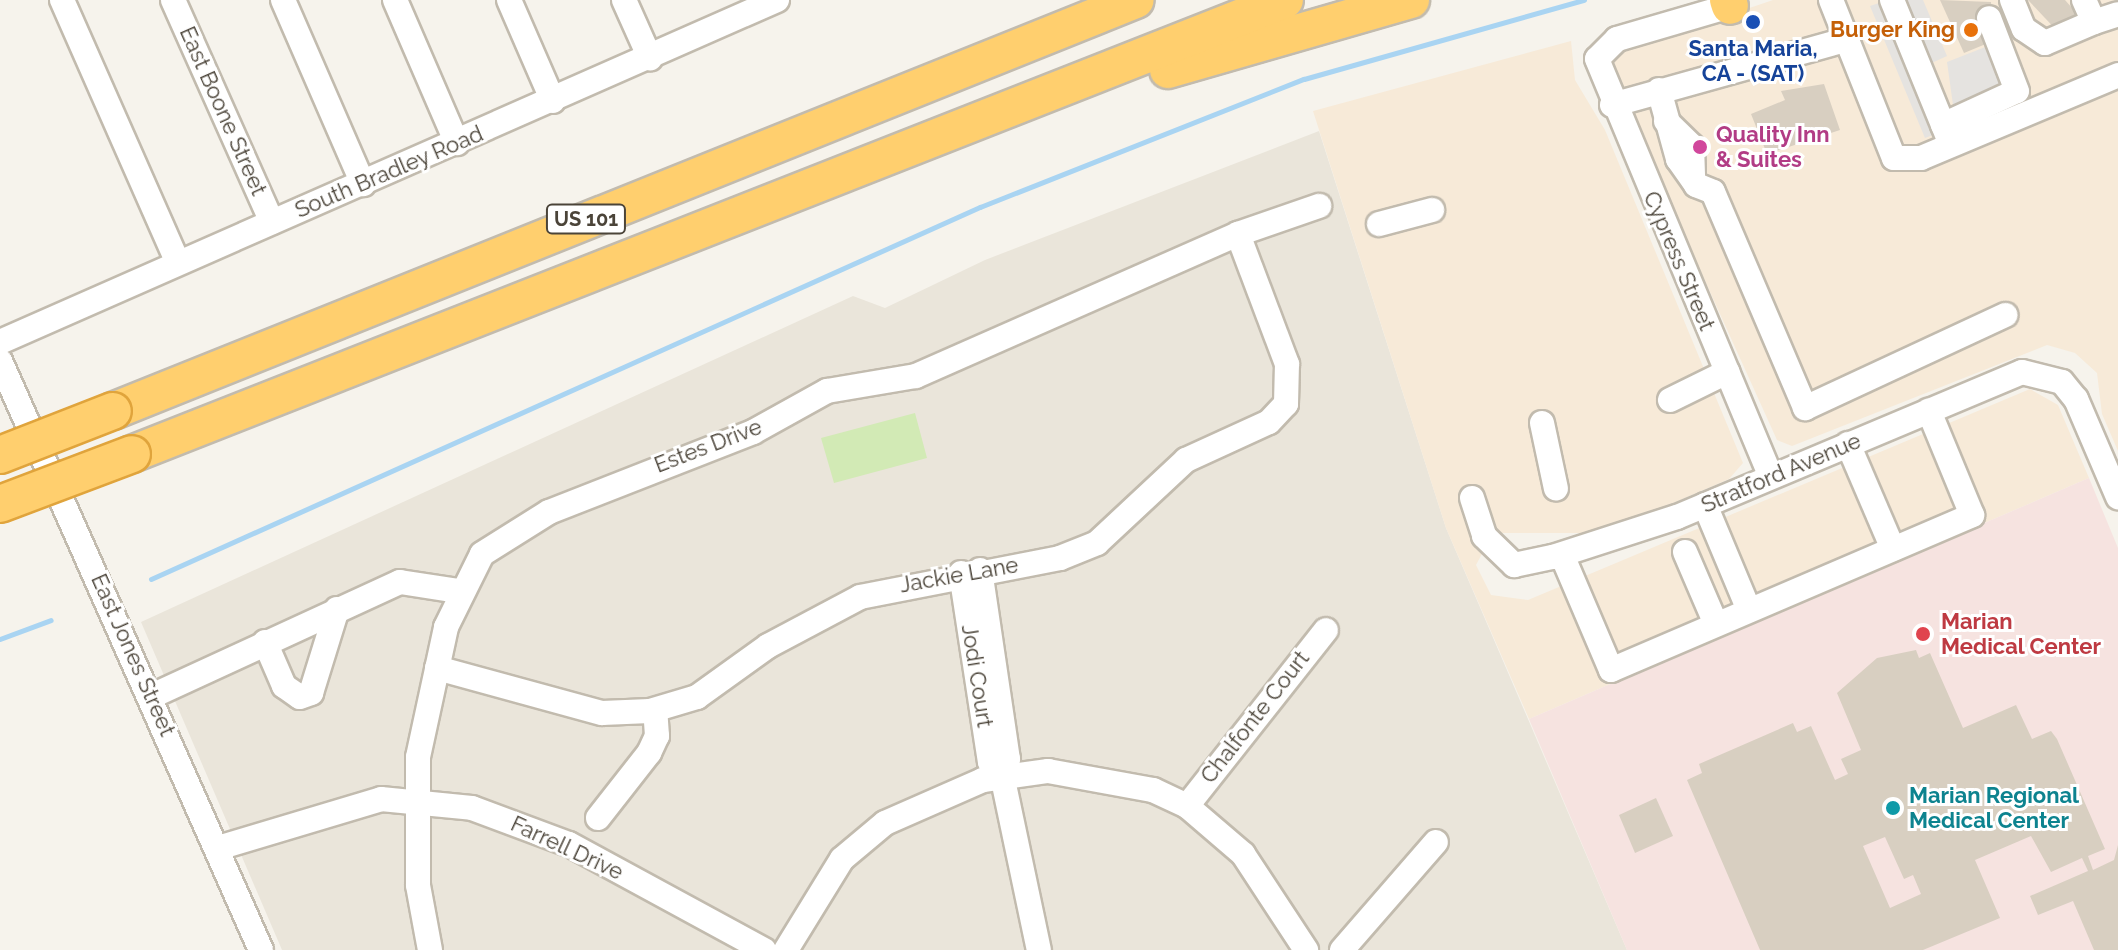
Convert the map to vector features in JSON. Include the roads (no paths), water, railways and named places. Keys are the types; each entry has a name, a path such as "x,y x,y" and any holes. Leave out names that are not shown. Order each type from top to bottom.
{"highway":[{"path":"1061,29 1121,0"},
{"name":"US 101","path":"0,455 1136,0"},
{"name":"US 101","path":"0,504 1039,103 1285,0"},
{"path":"1039,103 1411,0"}],"street":[{"path":"62,0 178,263"},
{"name":"East Boone Street","path":"173,0 272,222"},
{"path":"283,0 363,184"},
{"path":"395,0 457,143"},
{"path":"509,0 553,101"},
{"path":"624,0 650,58"},
{"name":"South Bradley Road","path":"0,342 650,58 734,9 777,0"},
{"path":"1831,0 1894,158 1921,158 1947,135 2017,91 1986,7"},
{"path":"1892,0 1947,135"},
{"path":"2012,0 2024,29 2045,43 2107,13"},
{"path":"2084,0 2107,13"},
{"name":"Cypress Street","path":"1729,3 1605,46 1598,68 1771,476"},
{"path":"1612,105 1845,40"},
{"path":"1947,135 2118,75"},
{"path":"1659,90 1664,120 1693,180 1713,192 1805,408 2005,315"},
{"name":"Estes Drive","path":"430,950 414,800 437,668 459,591 482,554 549,512 753,432 827,391 916,376 1238,234 1319,206"},
{"path":"1379,224 1432,210"},
{"name":"Jackie Lane","path":"437,668 602,713 655,710 697,697 768,646 860,597 971,571 1060,558 1097,543 1186,460 1279,415 1291,388 1287,364 1238,234"},
{"name":"East Jones Street","path":"0,361 152,696 261,950"},
{"path":"1670,400 1727,372"},
{"name":"Stratford Avenue","path":"1472,498 1484,536 1514,565 1562,555 1705,505 2022,372 2043,373 2076,399 2108,447"},
{"path":"1562,555 1611,670 1972,515 1929,411"},
{"path":"1542,423 1556,489"},
{"path":"1848,444 1893,549"},
{"path":"2108,447 2118,497"},
{"path":"1705,505 1749,610"},
{"path":"1685,552 1716,624"},
{"name":"Jodi Court","path":"971,571 1008,759 1002,775 1039,950"},
{"path":"152,696 400,582 459,591"},
{"path":"265,642 284,686 300,697 311,693 337,609"},
{"name":"Chalfonte Court","path":"1187,806 1326,630"},
{"path":"598,818 649,753 657,736 655,710"},
{"path":"786,950 842,859 885,823 1002,775 1075,773 1187,806 1243,854 1306,950"},
{"name":"Farrell Drive","path":"218,848 348,806 414,800 522,823 764,950"},
{"path":"1342,950 1436,842"}],"waterway":[{"path":"151,579 980,207 1304,79 1584,0"},
{"path":"0,639 51,620"}],"place":[{"name":"Santa Maria, CA - (SAT)","path":"1753,22"},
{"name":"Burger King","path":"1971,30"},
{"name":"Quality Inn & Suites","path":"1700,147"},
{"name":"Marian Medical Center","path":"1923,634"},
{"name":"Marian Regional Medical Center","path":"1893,808"}]}
